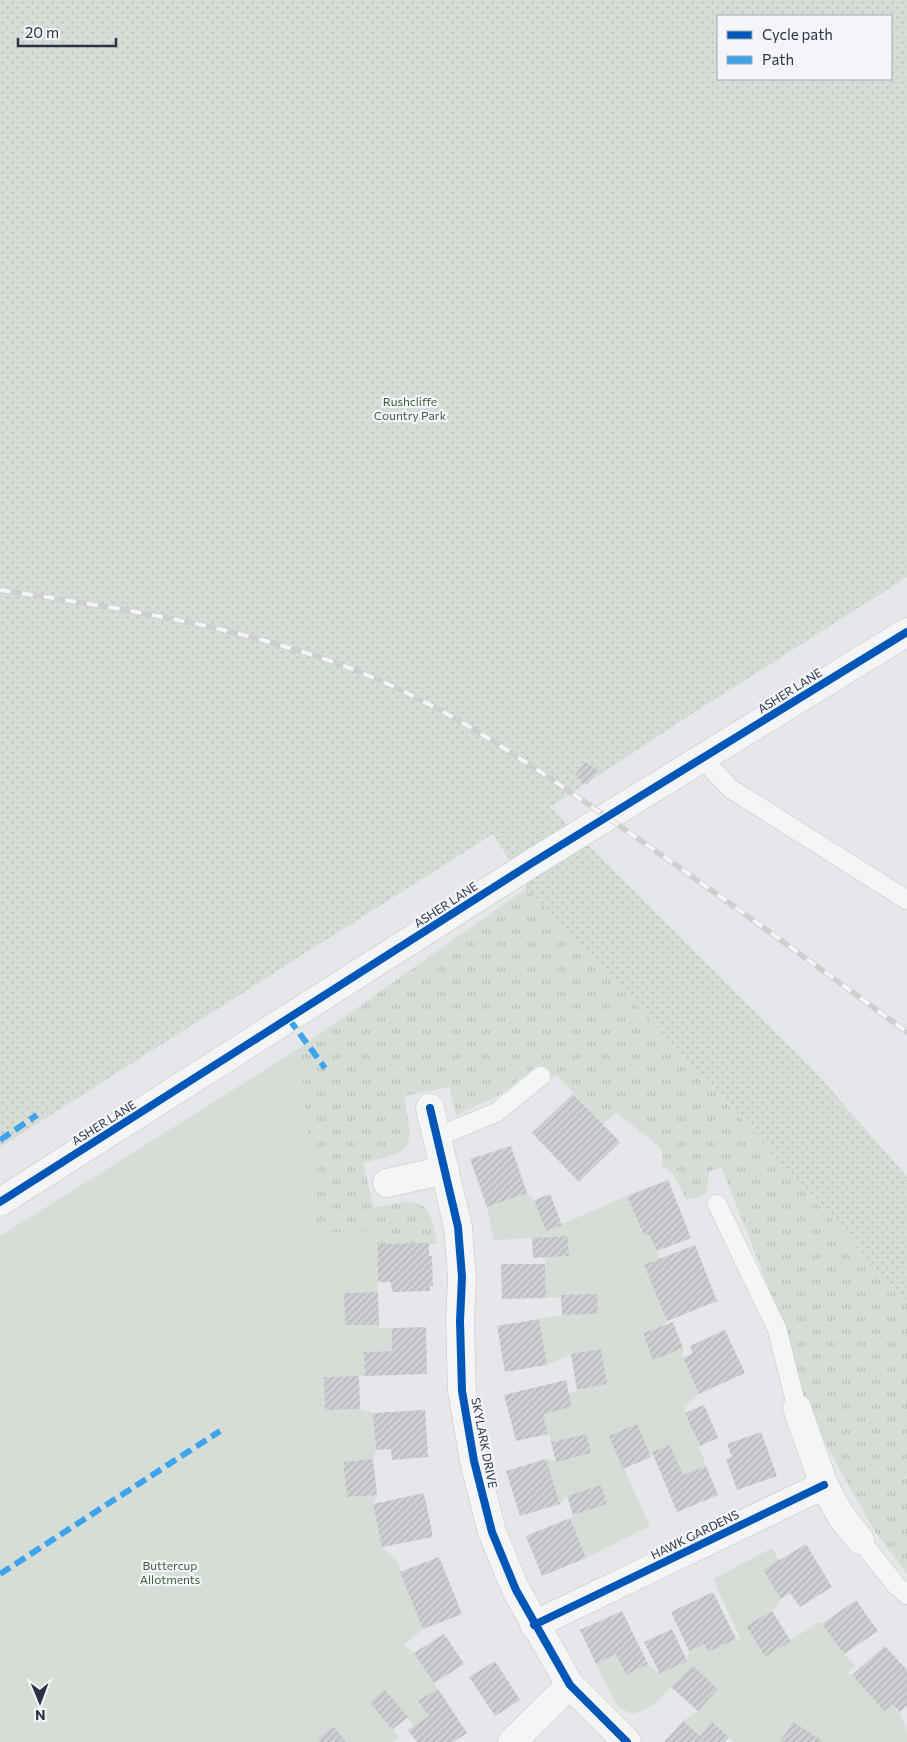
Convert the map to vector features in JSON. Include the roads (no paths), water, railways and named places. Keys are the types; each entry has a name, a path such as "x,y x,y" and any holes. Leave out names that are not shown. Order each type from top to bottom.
{"street":[{"name":"ASHER LANE","path":"0,1202 532,863 907,632"},
{"name":"SKYLARK DRIVE","path":"430,1108 460,1244 462,1391 474,1461 492,1532 516,1590 534,1625 570,1685 627,1742"},
{"path":"387,1183 445,1170"},
{"path":"797,1408 824,1485 841,1516 860,1540"},
{"name":"HAWK GARDENS","path":"534,1625 824,1485"},
{"path":"512,1742 544,1713 570,1685"}],"lane":[{"path":"704,757 712,769 731,789 907,900"},
{"path":"437,1137 497,1112 541,1076"},
{"path":"717,1204 777,1329 797,1408"},
{"path":"860,1540 896,1585 907,1595"}],"railway":[{"path":"0,590 132,611 261,640 347,667 418,699 485,736 582,800 725,900 907,1032"}],"park label":[{"name":"Rushcliffe Country Park","path":"410,409"},
{"name":"Buttercup Allotments","path":"170,1573"}]}
